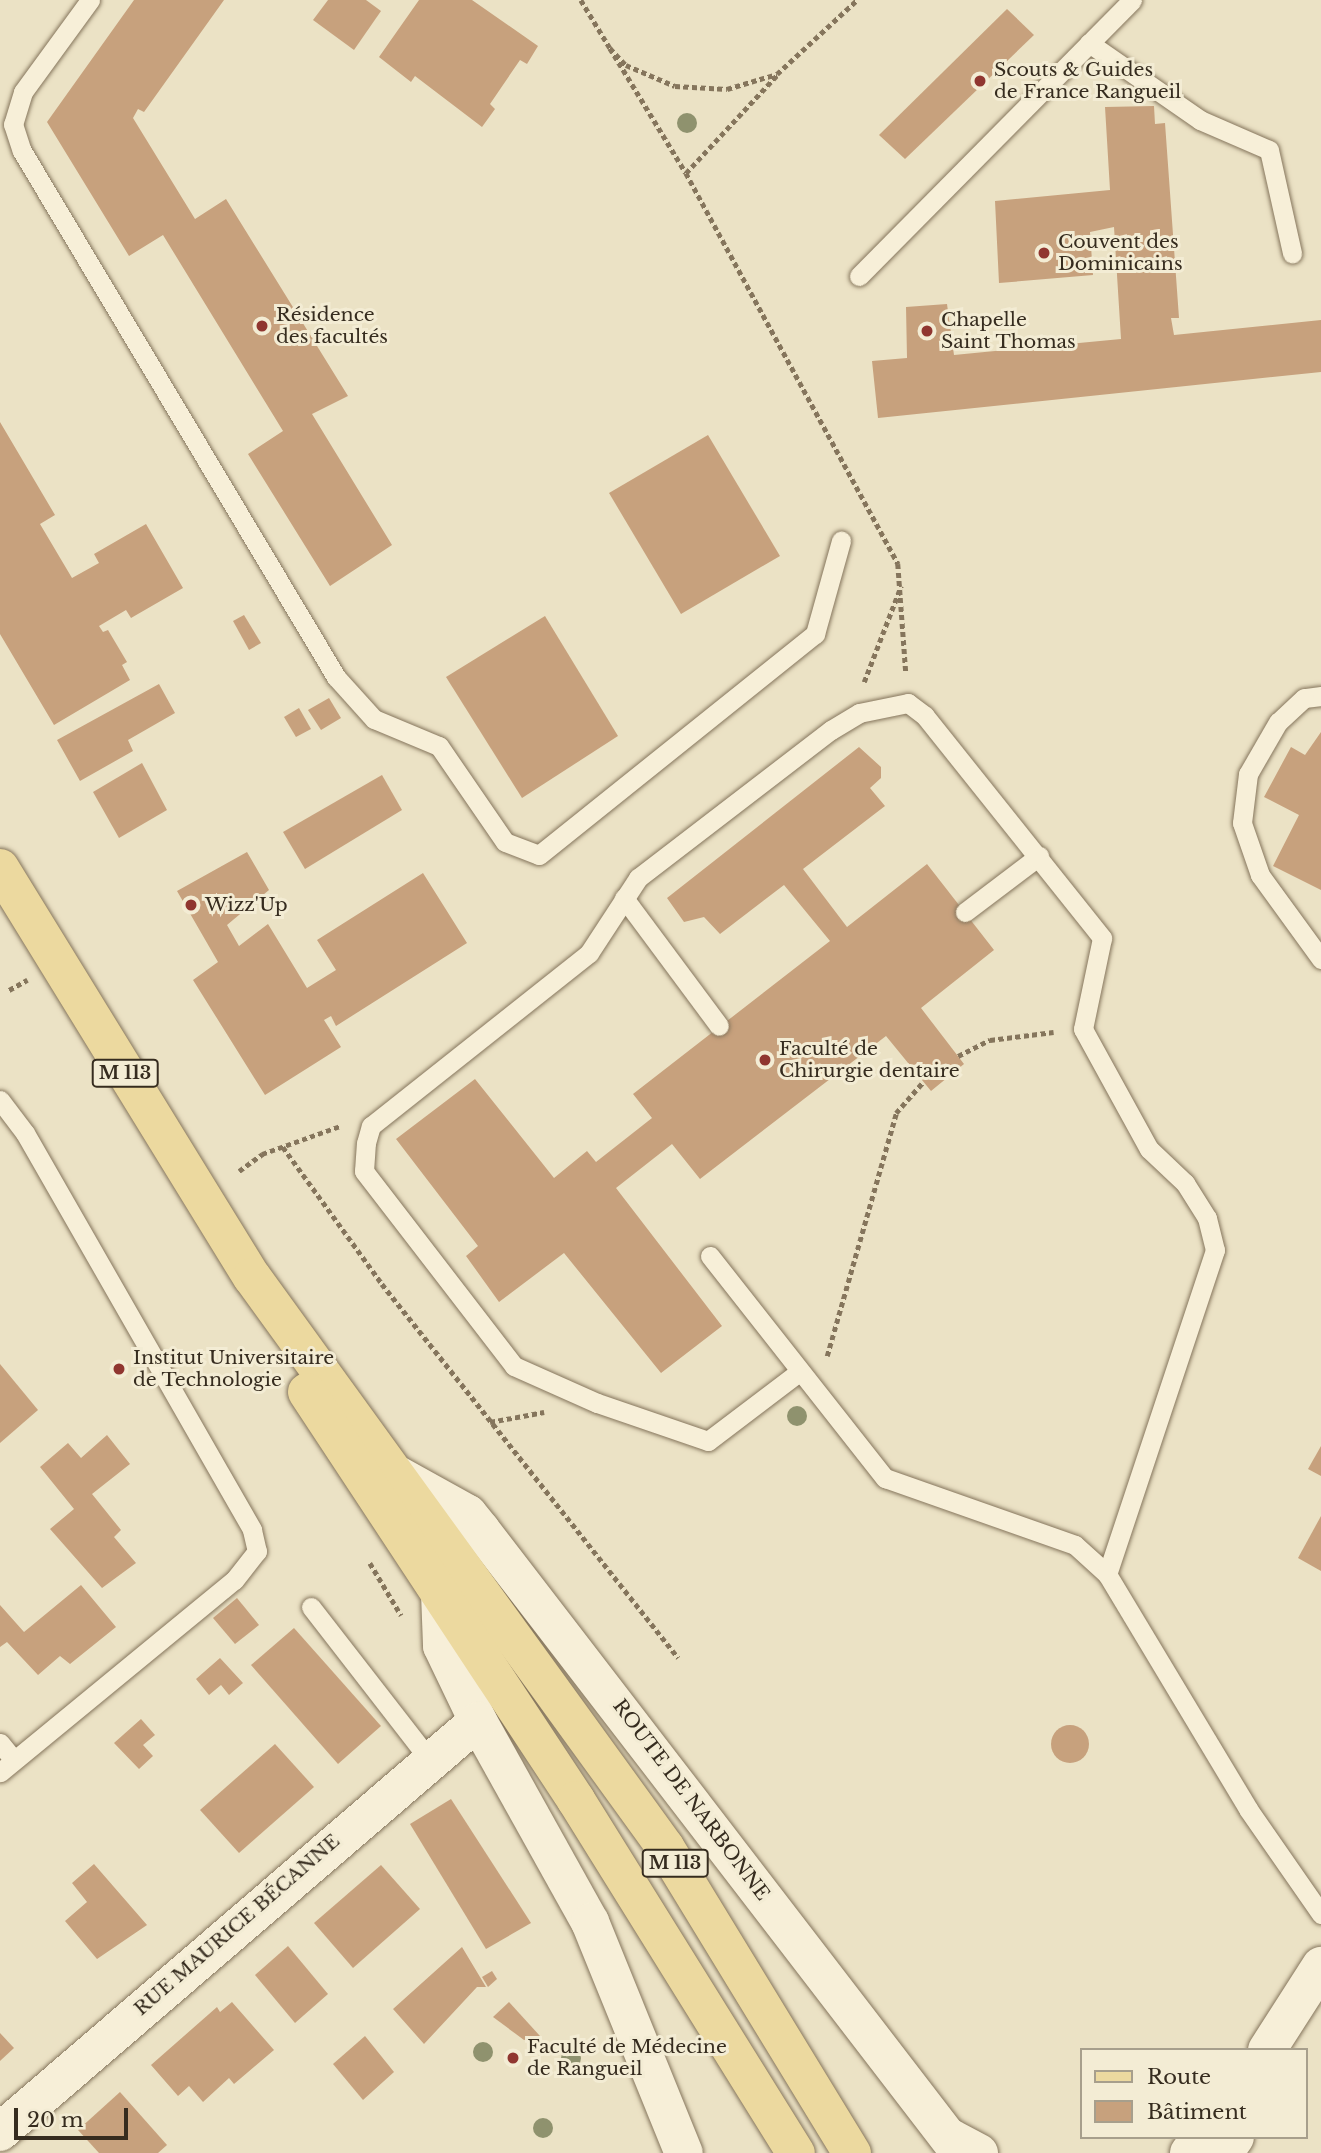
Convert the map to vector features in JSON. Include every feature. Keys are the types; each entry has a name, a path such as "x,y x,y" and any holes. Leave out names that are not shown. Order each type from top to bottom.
{"main road":[{"name":"ROUTE DE NARBONNE","path":"0,868 252,1277 665,1847 852,2153"},
{"name":"ROUTE DE NARBONNE","path":"252,1277 288,1363 440,1593 796,2153"}],"street":[{"name":"ROUTE DE NARBONNE","path":"398,1475 474,1522 963,2148"},
{"path":"440,1593 443,1646 478,1721 590,1922 684,2153"},
{"name":"RUE MAURICE BÉCANNE","path":"0,2132 428,1759 478,1721"},
{"path":"1268,2048 1321,1966"},
{"path":"1297,2048 1321,2015"},
{"path":"1197,2149 1229,2139"}],"lane":[{"path":"90,0 23,92 13,124 22,151 336,677 374,719 439,746 505,842 539,855 816,634 841,541"},
{"path":"859,276 1132,0"},
{"path":"1089,43 1200,120 1269,150 1292,253"},
{"path":"1321,695 1304,698 1278,722 1248,774 1242,823 1260,875 1321,958"},
{"path":"799,1372 708,1441 597,1403 514,1366 364,1171 371,1126 589,953 638,878 831,730 859,713 908,703 925,716 1102,938 1083,1029 1149,1149 1185,1183 1207,1218 1215,1250 1107,1574"},
{"path":"965,912 1039,856"},
{"path":"624,898 719,1026"},
{"path":"0,1100 32,1145 246,1518 257,1550 234,1580 7,1766 0,1743"},
{"path":"710,1256 885,1478 1075,1545 1107,1574 1248,1809 1321,1914"},
{"path":"312,1607 428,1759"}],"path":[{"path":"582,0 686,173 898,564 902,585 908,703"},
{"path":"686,173 777,74 857,0"},
{"path":"610,48 626,65 675,86 727,89 777,74"},
{"path":"831,730 863,685 902,585"},
{"path":"9,990 29,979"},
{"path":"958,1056 990,1040 1083,1029"},
{"path":"817,1394 896,1113 923,1082"},
{"path":"239,1171 283,1147 352,1123 371,1126"},
{"path":"283,1147 390,1295 678,1658"}],"building":[{"name":"Résidence des facultés","path":"134,0 224,0 144,112 138,109 133,118 195,219 226,199 348,396 312,414 392,545 330,586 248,454 283,431 163,235 129,256 47,122"},
{"path":"328,0 366,0 381,11 354,50 313,20"},
{"path":"419,0 472,0 538,46 527,64 520,60 490,104 495,109 482,127 415,76 411,82 379,57"},
{"path":"1007,9 1034,35 905,159 879,135"},
{"name":"Couvent des Dominicains","path":"1154,106 1155,124 1165,123 1179,318 1171,318 1174,335 1321,320 1321,372 878,418 872,361 907,358 906,307 947,304 954,355 1121,339 1114,227 1090,232 1093,275 999,283 995,201 1110,190 1105,107"},
{"path":"0,422 55,515 40,524 72,578 99,563 94,554 146,524 183,588 131,618 126,610 99,626 103,632 108,630 127,662 122,665 130,680 54,725 0,634"},
{"path":"708,435 780,556 681,614 609,493"},
{"path":"244,615 261,643 249,650 233,621"},
{"path":"545,616 618,736 522,798 446,677"},
{"path":"159,684 175,713 128,740 133,751 80,781 57,740"},
{"path":"329,698 341,718 321,730 308,710"},
{"path":"299,708 311,729 296,737 284,717"},
{"path":"1321,732 1321,890 1273,866 1299,815 1264,797 1291,747 1305,755"},
{"name":"Faculté de Chirurgie dentaire","path":"859,747 881,767 881,778 870,788 885,806 803,869 847,927 927,864 994,950 921,1008 964,1064 931,1091 886,1036 700,1179 672,1144 616,1188 722,1326 661,1373 564,1253 499,1302 466,1256 478,1246 396,1139 475,1079 554,1178 587,1151 596,1162 652,1118 633,1094 830,941 784,885 720,934 704,917 684,922 667,898"},
{"path":"142,763 167,810 119,838 93,792"},
{"path":"382,775 402,810 305,869 283,832"},
{"path":"247,852 269,890 227,925 239,946 268,924 307,988 336,970 317,940 423,873 467,943 336,1026 331,1016 324,1020 341,1047 265,1095 193,980 218,962 177,891"},
{"path":"0,1364 38,1410 0,1443"},
{"path":"107,1435 130,1464 92,1494 121,1530 114,1537 136,1563 102,1588 50,1529 74,1509 40,1467 68,1443 81,1458"},
{"path":"1321,1446 1321,1476 1308,1469"},
{"path":"1321,1516 1321,1571 1298,1558"},
{"path":"81,1585 116,1627 70,1664 60,1656 38,1675 7,1642 0,1647 0,1605 24,1632"},
{"path":"237,1598 259,1625 235,1644 213,1618"},
{"path":"294,1628 381,1726 338,1764 251,1665"},
{"path":"220,1658 243,1683 229,1695 221,1685 209,1695 196,1679"},
{"path":"141,1719 155,1735 143,1745 153,1756 139,1769 114,1743"},
{"path":"1070,1725 1083,1731 1089,1744 1083,1757 1070,1763 1057,1757 1051,1744 1057,1731"},
{"path":"275,1744 314,1787 239,1853 200,1810"},
{"path":"451,1799 531,1923 486,1949 410,1824"},
{"path":"94,1864 147,1925 97,1959 65,1921 87,1902 72,1883"},
{"path":"381,1865 420,1909 353,1968 314,1923"},
{"path":"288,1946 328,1994 295,2023 255,1975"},
{"path":"462,1947 486,1987 477,1987 424,2044 393,2009"},
{"path":"492,1971 497,1979 488,1987 482,1977"},
{"path":"232,2002 274,2050 234,2084 229,2078 203,2102 189,2086 178,2096 151,2065 217,2007 220,2012"},
{"path":"509,2002 540,2036 524,2040 493,2017"},
{"path":"0,2033 14,2048 0,2061"},
{"path":"365,2036 394,2072 363,2100 333,2064"},
{"path":"120,2092 167,2145 158,2153 99,2153 78,2130"}],"place":[{"name":"Scouts & Guides de France Rangueil","path":"980,81"},
{"name":"Couvent des Dominicains","path":"1044,253"},
{"name":"Résidence des facultés","path":"262,326"},
{"name":"Chapelle Saint Thomas","path":"927,331"},
{"name":"Wizz'Up","path":"191,905"},
{"name":"Faculté de Chirurgie dentaire","path":"765,1060"},
{"name":"Institut Universitaire de Technologie","path":"119,1369"},
{"name":"Faculté de Médecine de Rangueil","path":"513,2058"}]}
